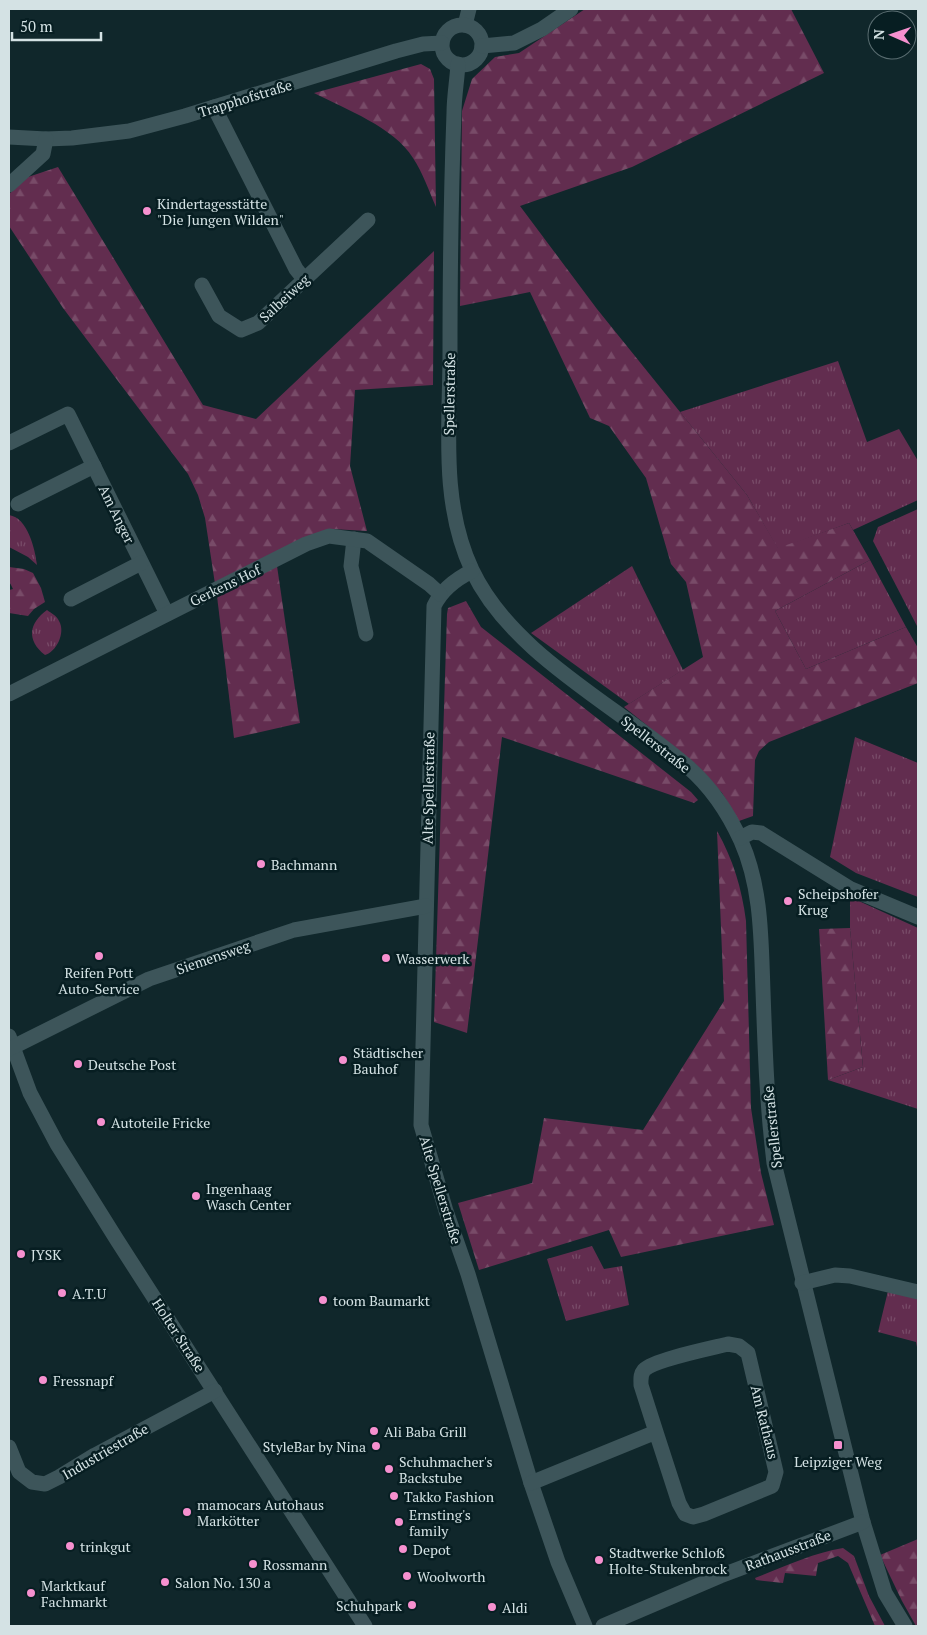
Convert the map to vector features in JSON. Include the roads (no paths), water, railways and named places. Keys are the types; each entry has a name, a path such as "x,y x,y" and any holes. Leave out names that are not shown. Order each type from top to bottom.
{"street":[{"path":"465,25 469,9"},
{"path":"482,46 514,44 542,29 571,9"},
{"path":"465,25 471,27 479,35 482,46 478,56 470,63 458,64 450,61 444,53 442,43 446,33 454,26 465,25"},
{"name":"Trapphofstraße","path":"9,137 72,138 129,131 396,51 423,44 442,43"},
{"name":"Spellerstraße","path":"458,64 454,110 450,249 448,450 450,494 458,532 472,570 492,604 517,634 689,768 718,801 740,838 748,859 759,910 768,1117 774,1163 802,1283 863,1522 885,1593 905,1626"},
{"path":"214,107 296,269 304,279"},
{"path":"9,185 43,154 46,139"},
{"name":"Salbeiweg","path":"202,285 219,316 240,330 258,324 368,220"},
{"name":"Am Anger","path":"9,443 68,414 167,614"},
{"path":"18,504 94,466"},
{"name":"Gerkens Hof","path":"9,694 306,544 329,536 367,541 429,584 440,594"},
{"path":"354,539 351,566 366,634"},
{"path":"71,599 141,564"},
{"path":"440,594 461,576 472,570"},
{"name":"Alte Spellerstraße","path":"440,594 434,606 433,624 421,1125 531,1483 558,1562 586,1626"},
{"path":"740,838 752,832 761,833 851,889 918,917"},
{"name":"Siemensweg","path":"10,1043 149,979 294,930 426,906"},
{"name":"Holter Straße","path":"10,1043 30,1092 57,1144 365,1626"},
{"path":"802,1283 835,1275 850,1276 918,1292"},
{"name":"Am Rathaus","path":"728,1344 740,1346 748,1353 776,1472 772,1486 704,1514 693,1517 685,1514 679,1503 656,1432 641,1385 640,1377 645,1369 656,1363 728,1344"},
{"name":"Industriestraße","path":"9,1447 19,1472 32,1482 45,1484 60,1477 95,1454 215,1391"},
{"path":"531,1483 656,1432"},
{"name":"Rathausstraße","path":"603,1626 720,1576 863,1522"}],"place":[{"name":"Kindertagesstätte \"Die Jungen Wilden\"","path":"147,211"},
{"name":"Bachmann","path":"261,864"},
{"name":"Scheipshofer Krug","path":"788,901"},
{"name":"Reifen Pott Auto-Service","path":"99,956"},
{"name":"Wasserwerk","path":"386,958"},
{"name":"Städtischer Bauhof","path":"343,1060"},
{"name":"Deutsche Post","path":"78,1064"},
{"name":"Autoteile Fricke","path":"101,1122"},
{"name":"Ingenhaag Wasch Center","path":"196,1196"},
{"name":"JYSK","path":"21,1254"},
{"name":"A.T.U","path":"62,1293"},
{"name":"toom Baumarkt","path":"323,1300"},
{"name":"Fressnapf","path":"43,1380"},
{"name":"Ali Baba Grill","path":"374,1431"},
{"name":"Leipziger Weg","path":"838,1445"},
{"name":"StyleBar by Nina","path":"376,1446"},
{"name":"Schuhmacher's Backstube","path":"389,1469"},
{"name":"Takko Fashion","path":"394,1496"},
{"name":"mamocars Autohaus Markötter","path":"187,1512"},
{"name":"Ernsting's family","path":"399,1522"},
{"name":"trinkgut","path":"70,1546"},
{"name":"Depot","path":"403,1549"},
{"name":"Stadtwerke Schloß Holte-Stukenbrock","path":"599,1560"},
{"name":"Rossmann","path":"253,1564"},
{"name":"Woolworth","path":"407,1576"},
{"name":"Salon No. 130 a","path":"165,1582"},
{"name":"Marktkauf Fachmarkt","path":"31,1593"},
{"name":"Schuhpark","path":"412,1605"},
{"name":"Aldi","path":"492,1607"}]}
